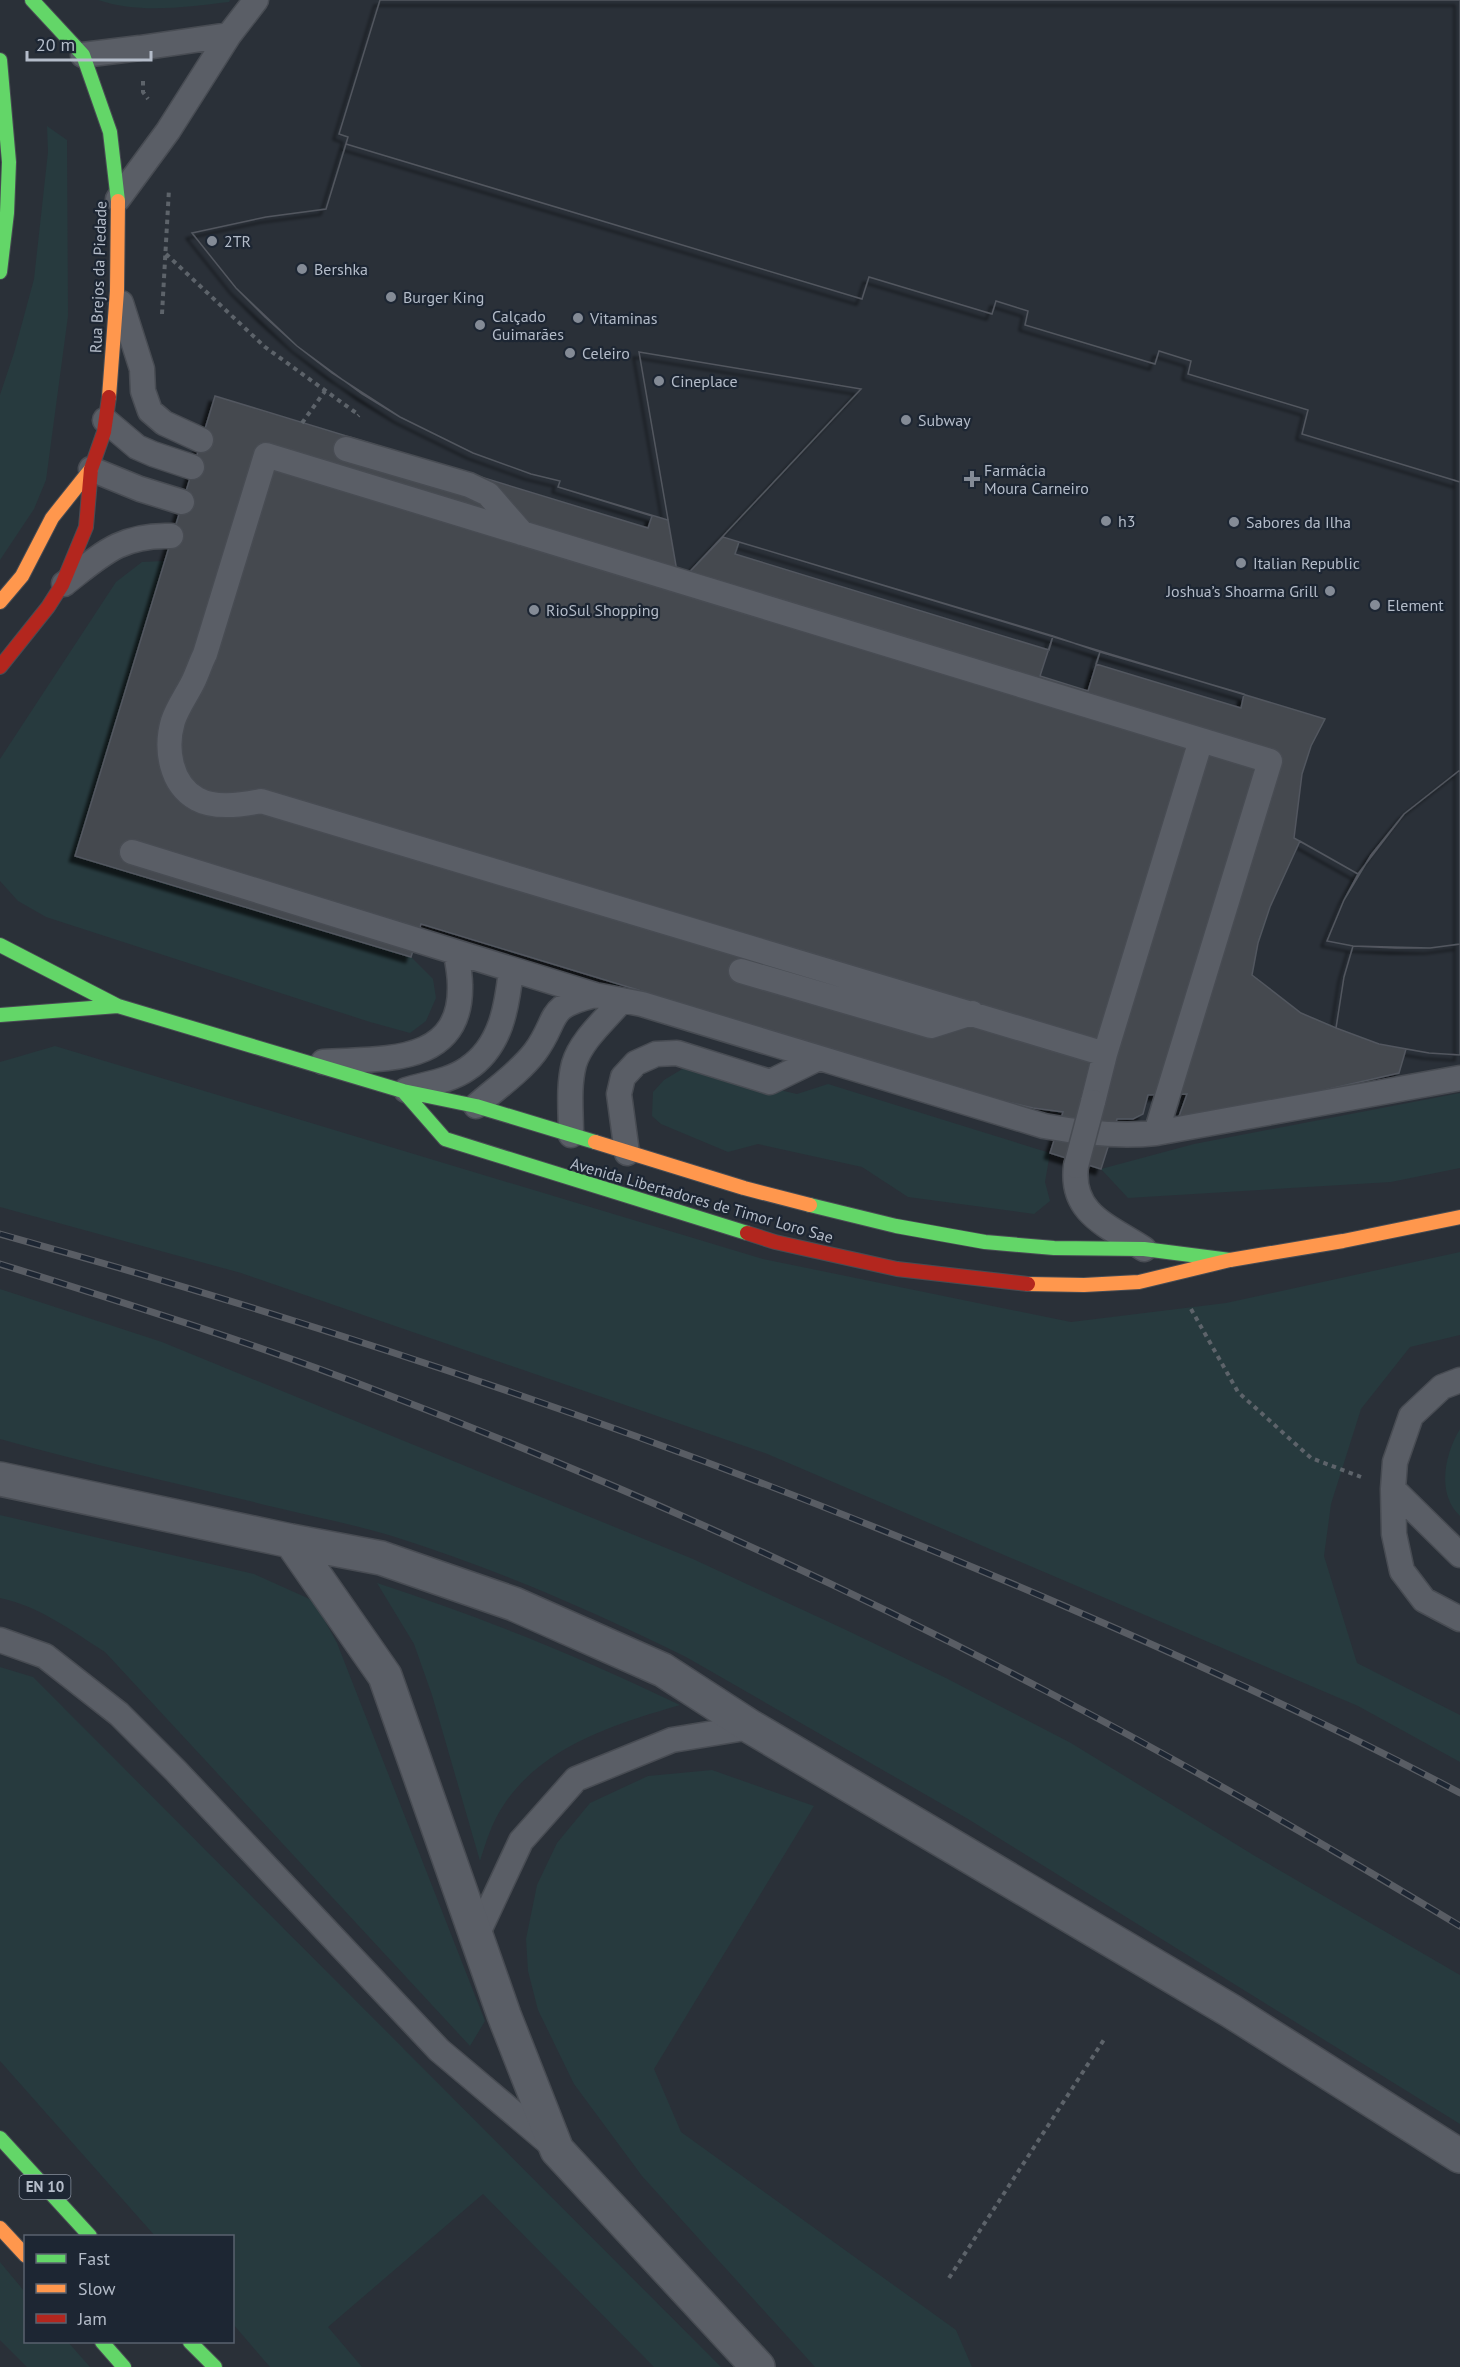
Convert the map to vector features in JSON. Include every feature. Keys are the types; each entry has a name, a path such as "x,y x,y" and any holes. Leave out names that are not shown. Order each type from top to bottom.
{"main road":[{"name":"Rua Brejos da Piedade","path":"0,667 48,607 62,585 86,527 91,469 104,432 110,392 117,291 118,199 110,132 82,55 33,0"},
{"path":"0,60 9,162 7,213 0,272"},
{"name":"Rua Brejos da Piedade","path":"0,602 22,576 52,518 91,469"},
{"name":"Avenida Libertadores de Timor Loro Sae","path":"0,945 118,1006 472,1110 576,1144 627,1153 744,1188 896,1226 985,1242 1054,1248 1144,1249 1230,1260"},
{"name":"Avenida Libertadores de Timor Loro Sae","path":"0,1015 118,1006"},
{"name":"Avenida Libertadores de Timor Loro Sae","path":"403,1091 449,1135 602,1188 774,1242 897,1269 984,1280 1072,1285 1139,1282 1230,1260 1343,1241 1460,1217"},
{"path":"592,1171 602,1188"},
{"name":"EN 10","path":"0,2138 89,2235"},
{"path":"0,2228 24,2254"},
{"path":"103,2343 124,2367"},
{"path":"191,2343 214,2367"}],"street":[{"path":"0,1479 381,1558 514,1604 663,1670 751,1727 1232,2011 1460,2156"},
{"path":"291,1541 385,1676 504,2015 557,2150 758,2367"}],"lane":[{"path":"118,199 168,131 229,35 256,0"},
{"path":"82,55 229,35"},
{"path":"117,291 142,369 143,392 150,411 164,423 201,440"},
{"path":"105,420 137,447 192,467"},
{"path":"346,449 469,485 488,494 522,533"},
{"path":"1105,1054 261,801 221,805 197,799 181,784 173,770 170,736 174,719 205,654 266,455 1270,761 1156,1133"},
{"path":"91,469 140,489 182,502"},
{"path":"62,585 102,554 134,538 171,536"},
{"path":"1144,1249 1090,1213 1082,1205 1076,1193 1076,1166 1105,1054 1201,740"},
{"path":"132,852 595,995 642,1004 1044,1126 1079,1133 1126,1136 1156,1133 1460,1078"},
{"path":"309,1063 399,1057 423,1052 439,1041 450,1028 457,1010 460,986 456,953"},
{"path":"403,1091 452,1077 468,1069 491,1046 501,1026 508,1000 511,970"},
{"path":"741,971 931,1026 972,1013"},
{"path":"472,1110 536,1051 556,1012 566,1004 595,995"},
{"path":"576,1144 571,1079 575,1062 590,1037 622,1000"},
{"path":"627,1153 619,1094 623,1077 636,1063 656,1054 676,1053 770,1082 819,1058"},
{"path":"1460,1380 1442,1387 1411,1416 1395,1462 1393,1489 1394,1534 1402,1571 1424,1600 1460,1619"},
{"path":"1393,1489 1460,1555"},
{"path":"0,1640 45,1656 119,1714 176,1771 439,2050 557,2150"},
{"path":"477,1935 520,1841 576,1779 672,1740 751,1727"}],"path":[{"path":"165,254 265,347 359,415"},
{"path":"302,423 325,392"},
{"path":"1172,1274 1238,1392 1311,1458 1393,1489"},
{"path":"949,2278 1105,2038"}],"green space":[{"path":"98,0 230,0 196,6 146,8"},
{"path":"47,126 67,140 68,316 46,480 34,509 0,560 0,395 34,279 48,152"},
{"path":"164,561 75,856 411,957 433,979 436,998 426,1021 410,1033 46,917 18,901 0,881 0,759 116,582 142,562"},
{"path":"55,1046 763,1259 1071,1322 1226,1303 1460,1252 1460,1335 1410,1347 1361,1409 1331,1504 1324,1556 1357,1663 1460,1715 1460,1762 1358,1706 765,1453 241,1273 0,1207 0,1062"},
{"path":"684,1068 797,1094 828,1084 1050,1153 1045,1182 1050,1201 1034,1214 908,1197 862,1167 758,1144 728,1152 661,1124 652,1116 653,1092 664,1080"},
{"path":"1460,1093 1460,1168 1391,1182 1128,1198 1101,1169 1194,1144"},
{"path":"0,1289 162,1342 693,1559 946,1678 1071,1743 1255,1856 1460,1975 1460,2124 968,1819 686,1657 578,1606 468,1562 392,1536 0,1439"},
{"path":"1460,1429 1460,1516 1452,1507 1448,1496 1445,1473 1450,1450"},
{"path":"0,1515 254,1574 314,1601 337,1643 485,2021 470,2046 105,1652 42,1613 0,1598"},
{"path":"377,1583 530,1639 606,1670 680,1705 606,1729 559,1753 538,1768 519,1785 499,1812 480,1861 432,1695 414,1644"},
{"path":"0,1667 33,1677 721,2367 654,2367 483,2194 328,2327 362,2367 270,2367 234,2325 234,2235 154,2235 0,2061"},
{"path":"712,1770 814,1806 654,2069 681,2132 956,2330 972,2367 815,2367 642,2176 574,2084 538,2010 528,1971 526,1939 537,1885 557,1843 590,1803 648,1776"},
{"path":"0,2262 24,2291 24,2343 69,2343 90,2367 27,2367 0,2340"}],"building":[{"name":"RioSul Shopping","path":"380,0 1460,0 1460,770 1404,814 1358,874 1300,841 1270,907 1258,943 1252,975 1301,1013 1336,1028 1344,977 1353,946 1430,948 1460,944 1460,1055 1406,1049 1399,1073 1268,1103 1178,1119 1187,1094 1148,1095 1143,1114 1133,1119 1117,1119 1101,1169 1050,1153 1063,1112 1003,1101 421,924 411,957 75,856 215,396 648,528 652,516 558,487 560,481 531,474 473,453 400,417 362,394 297,346 265,317 236,288 192,233 266,217 326,209 348,137 339,134","holes":["639,352 861,389 679,583","739,542 1053,636 1049,650 735,554","1100,652 1244,694 1241,708 1096,664"]},
{"path":"380,0 1460,0 1460,482 1302,434 1308,410 1188,374 1191,361 1159,351 1155,364 1025,325 1028,311 996,301 992,314 869,277 862,299 346,144 348,137 339,134"},
{"path":"346,144 862,299 869,277 992,314 996,301 1028,311 1025,325 1155,364 1159,351 1191,361 1188,374 1308,410 1302,434 1460,482 1460,1055 1429,1053 1379,1044 1336,1028 1344,977 1353,946 1327,941 1358,874 1294,838 1302,774 1311,746 1325,719 723,537 679,583 668,520 558,487 560,481 531,474 473,453 400,417 332,373 297,346 236,288 192,233 266,217 326,209"},
{"path":"639,352 861,389 679,583"},
{"path":"1053,636 1100,652 1088,691 1040,676"},
{"path":"1460,770 1460,944 1430,948 1396,948 1353,946 1327,941 1344,900 1371,855 1404,814"}],"railway":[{"path":"0,1234 270,1313 404,1356 537,1401 801,1498 932,1550 1162,1649 1312,1718 1460,1793"},
{"path":"0,1264 192,1325 336,1375 552,1460 719,1532 883,1609 1046,1691 1254,1805 1460,1926"}],"traffic: fast":[{"path":"32,0 83,55 110,132 118,201"},
{"path":"0,60 9,162 7,213 0,272"},
{"path":"0,945 118,1006 403,1091 476,1106 595,1142"},
{"path":"0,1015 118,1006"},
{"path":"403,1091 445,1139 747,1233"},
{"path":"810,1205 896,1226 985,1242 1054,1248 1144,1249 1230,1260"},
{"path":"0,2138 89,2235"},
{"path":"103,2343 124,2367"},
{"path":"191,2343 215,2367"}],"traffic: slow":[{"path":"109,397 117,291 118,201"},
{"path":"0,602 22,576 52,518 91,469"},
{"path":"595,1142 744,1188 810,1205"},
{"path":"1028,1284 1084,1285 1139,1282 1230,1260 1343,1241 1460,1217"},
{"path":"0,2228 24,2254"}],"traffic: jam":[{"path":"0,667 48,607 62,585 86,527 91,469 104,432 109,397"},
{"path":"747,1233 775,1242 897,1269 1028,1284"}],"place":[{"name":"2TR","path":"212,241"},
{"name":"Bershka","path":"302,269"},
{"name":"Burger King","path":"391,297"},
{"name":"Vitaminas","path":"578,318"},
{"name":"Calçado Guimarães","path":"480,325"},
{"name":"Celeiro","path":"570,353"},
{"name":"Cineplace","path":"659,381"},
{"name":"Subway","path":"906,420"},
{"name":"Farmácia Moura Carneiro","path":"972,479"},
{"name":"h3","path":"1106,521"},
{"name":"Sabores da Ilha","path":"1234,522"},
{"name":"Italian Republic","path":"1241,563"},
{"name":"Joshua’s Shoarma Grill","path":"1330,591"},
{"name":"Element","path":"1375,605"},
{"name":"RioSul Shopping","path":"534,610"}]}
